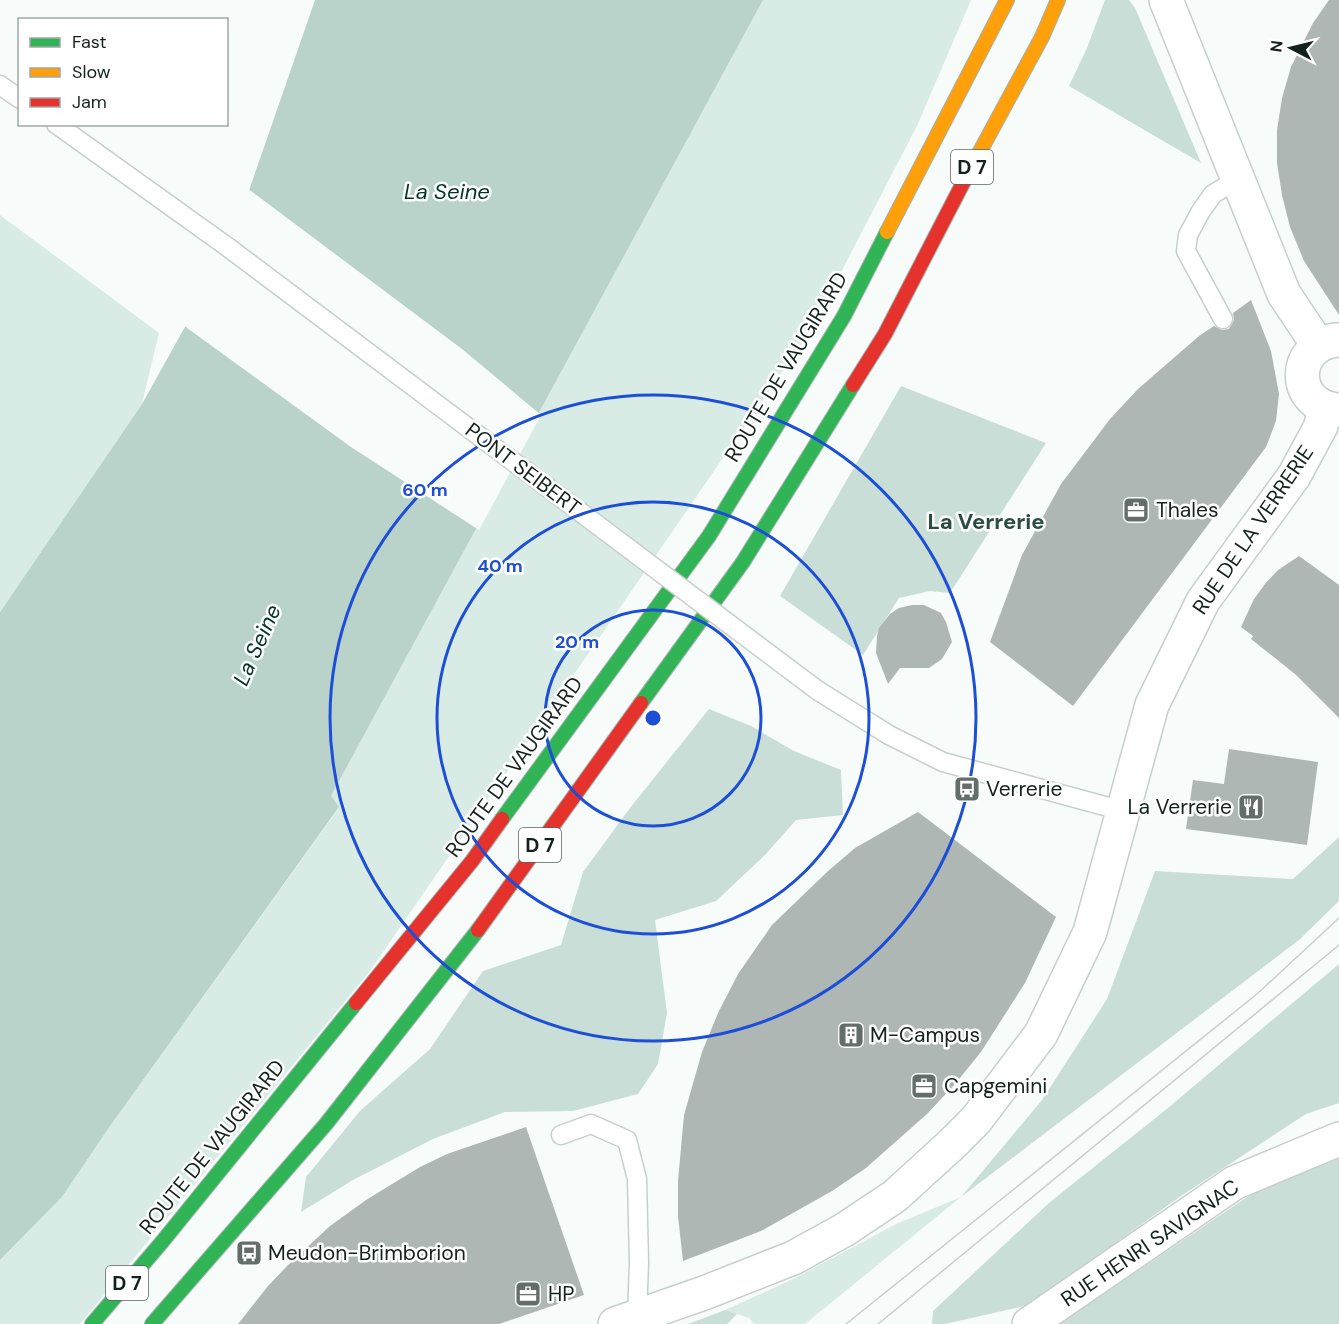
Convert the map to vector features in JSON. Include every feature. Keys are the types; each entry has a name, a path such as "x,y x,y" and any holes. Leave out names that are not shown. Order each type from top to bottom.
{"main road":[{"name":"ROUTE DE VAUGIRARD","path":"92,1324 162,1242 472,861 709,536 844,316 1007,0"},
{"name":"D 7","path":"152,1324 326,1124 492,912 743,562 885,334 1042,37 1058,0"}],"street":[{"path":"1166,0 1284,294 1329,343 1307,356 1302,371 1303,386 1311,400 1332,409"},
{"name":"RUE DE LA VERRERIE","path":"626,1320 704,1293 793,1258 844,1230 895,1196 976,1120 1041,1034 1090,932 1152,705 1203,601 1294,476 1332,409"},
{"name":"RUE HENRI SAVIGNAC","path":"1029,1324 1234,1184 1339,1140"}],"lane":[{"path":"0,85 18,98"},
{"name":"PONT SEIBERT","path":"59,126 229,248 817,690 889,735 943,762 1123,811"},
{"path":"1223,319 1186,251 1188,235 1201,211 1214,194 1238,180"},
{"path":"561,1135 591,1124 627,1140 637,1179 639,1263 626,1320"}],"shaded area":[{"path":"763,0 971,0 917,126 811,330 370,971 80,1324 0,1324 0,1260 62,1197 108,1129 339,808 331,796"},
{"path":"1105,0 1129,0 1135,8 1201,163 1069,86 1087,48"},
{"path":"0,215 159,333 142,404 0,612"},
{"path":"901,386 1046,443 950,593 930,591 899,598 863,655 780,596"},
{"path":"709,709 751,726 794,751 841,770 843,815 796,820 765,855 716,901 655,920 667,1013 658,1064 638,1094 573,1111 505,1112 433,1139 353,1180 301,1212 306,1177 360,1111 430,1049 483,971 561,945 583,872 630,808"},
{"path":"1339,837 1339,901 1299,940 961,1197 1042,1100 1107,999 1155,871 1293,879"},
{"path":"1339,964 1339,1103 1306,1114 1181,1196 1029,1305 945,1324 932,1324 933,1311 1050,1202 1163,1112"},
{"path":"1339,1157 1339,1324 1059,1324 1253,1193"},
{"path":"961,1197 805,1324 754,1324 749,1318 725,1310 793,1279 898,1223"},
{"path":"725,1310 737,1314 727,1324 688,1324"}],"water":[{"name":"La Seine","path":"315,0 763,0 331,796 339,807 108,1129 62,1197 0,1260 0,612 142,404 229,248"}],"pier":[{"path":"247,188 462,349 541,415 479,530 351,447 183,325 226,247"}],"building":[{"path":"1329,0 1339,0 1339,315 1304,261 1290,227 1277,163 1277,130 1282,98 1291,67 1313,23"},
{"path":"1251,300 1271,351 1279,394 1276,421 1266,447 1073,706 990,642 1022,555 1061,484 1110,419 1138,389 1199,336 1214,326 1222,330 1229,329 1234,320 1233,313"},
{"path":"1299,556 1339,585 1339,718 1295,674 1251,639 1253,636 1241,627 1254,599 1265,584 1278,570"},
{"path":"924,605 941,613 952,642 942,659 929,668 900,668 888,684 876,653 879,628 890,614 899,608"},
{"name":"La Verrerie","path":"1229,749 1318,762 1307,845 1186,829 1193,780 1224,784"},
{"name":"M-Campus","path":"918,812 1056,917 1025,983 981,1052 955,1084 927,1114 866,1168 832,1191 761,1231 683,1261 678,1216 678,1181 684,1115 702,1052 718,1013 738,974 772,925 827,872 855,848"},
{"path":"526,1127 584,1295 499,1324 238,1324 289,1264 330,1226 366,1200 420,1167 447,1154"}],"tram line":[{"path":"846,1324 1257,994 1339,918"},
{"path":"878,1324 1339,945"}],"traffic: fast":[{"path":"502,819 709,536 844,316 887,232"},
{"path":"641,703 743,562 853,385"},
{"path":"152,1324 326,1124 478,930"},
{"path":"92,1324 162,1242 356,1003"}],"traffic: slow":[{"path":"887,232 1007,0"},
{"path":"964,181 1042,37 1058,0"}],"traffic: jam":[{"path":"853,385 885,334 964,181"},
{"path":"478,930 641,703"},
{"path":"356,1003 472,861 502,819"}],"place":[{"name":"Thales","path":"1136,510"},
{"name":"Verrerie","path":"967,789"},
{"name":"La Verrerie","path":"1251,807"},
{"name":"M-Campus","path":"851,1035"},
{"name":"Capgemini","path":"924,1086"},
{"name":"Meudon-Brimborion","path":"249,1253"},
{"name":"HP","path":"528,1294"}],"district":[{"name":"La Verrerie","path":"986,521"}]}
